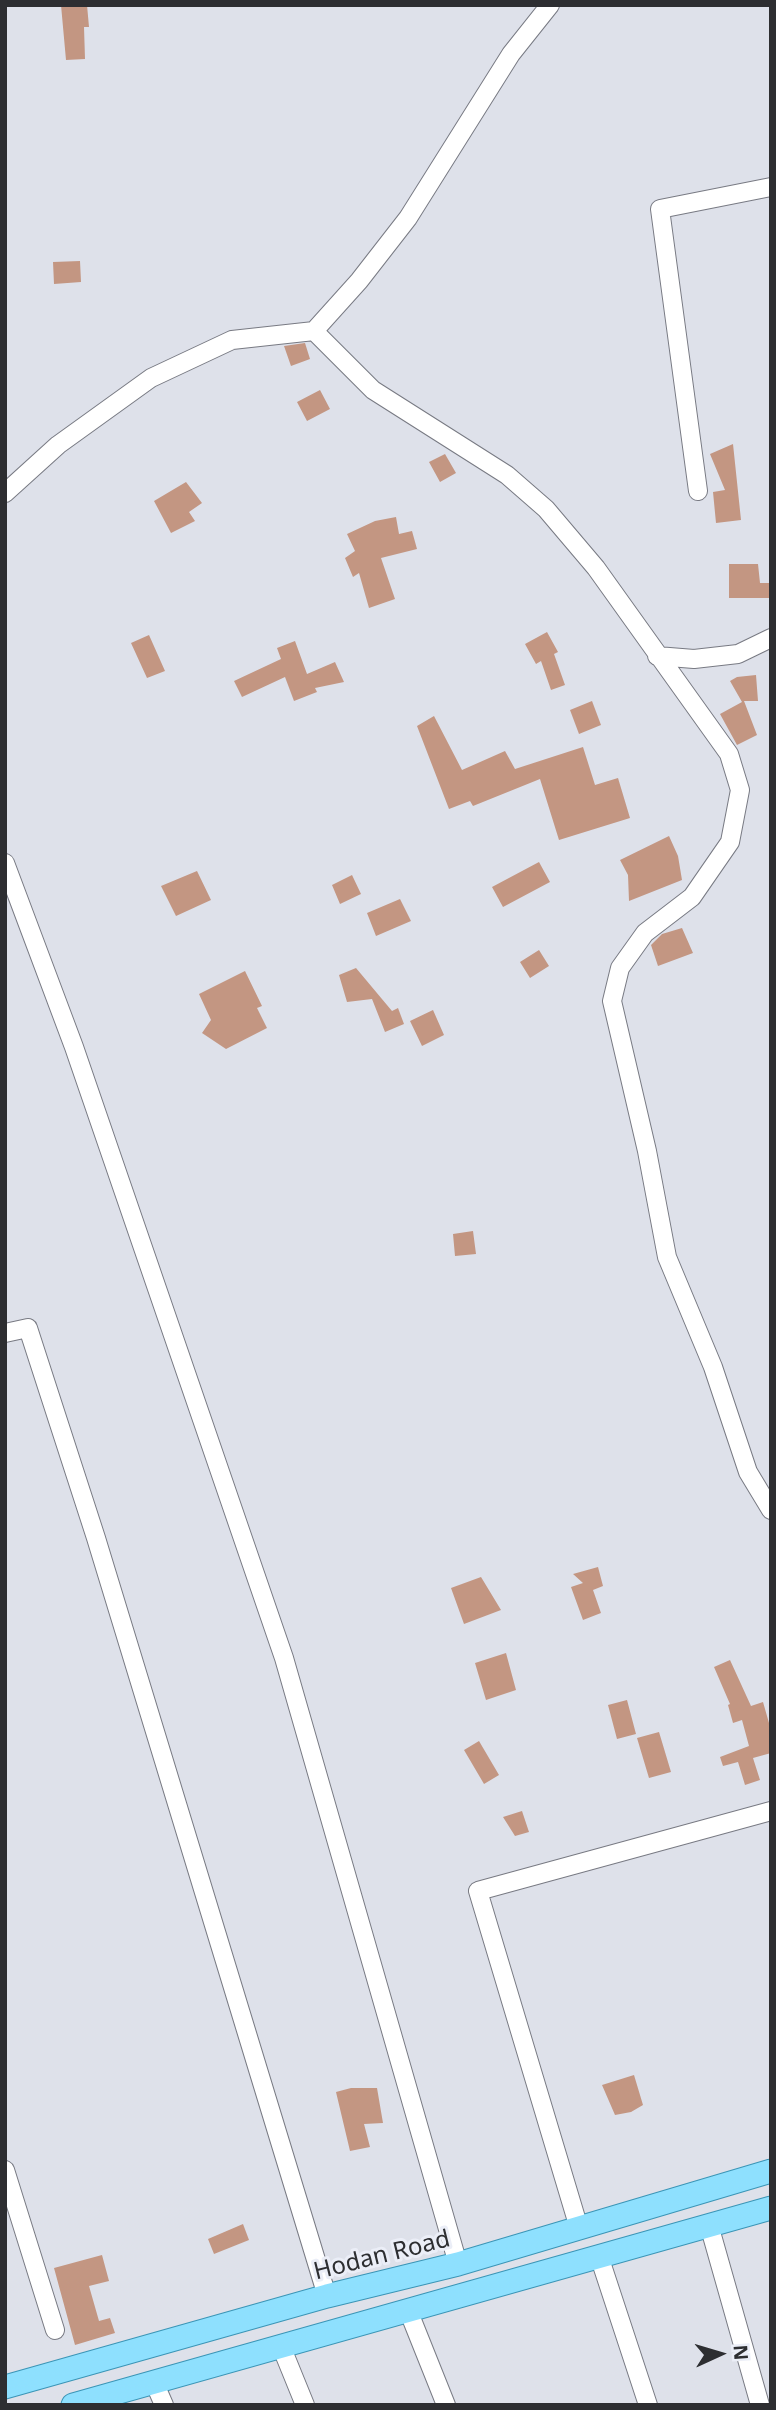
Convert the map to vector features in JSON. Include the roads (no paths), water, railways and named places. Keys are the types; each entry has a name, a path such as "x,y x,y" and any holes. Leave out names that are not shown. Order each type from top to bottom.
{"main road":[{"name":"Hodan Road","path":"5,2387 327,2296 458,2264 771,2171"},
{"path":"73,2405 771,2208"}],"street":[{"path":"5,493 58,445 151,378 232,340 314,331 359,281 408,218 511,54 550,5"},
{"path":"698,491 660,209 771,187"},
{"path":"314,331 373,390 507,475 545,509 596,568 729,754 740,790 730,842 692,897 645,933 620,968 612,1001 647,1151 667,1256 713,1367 748,1472 771,1510"},
{"path":"657,656 694,659 738,654 771,638"},
{"path":"5,863 74,1046 284,1658 458,2264"},
{"path":"5,1333 28,1328 96,1538 327,2296"},
{"path":"579,2228 478,1891 771,1811"},
{"path":"5,2170 55,2330"},
{"path":"709,2225 760,2405"},
{"path":"599,2256 648,2405"},
{"path":"408,2310 446,2405"},
{"path":"281,2346 305,2405"},
{"path":"154,2382 164,2405"}]}
